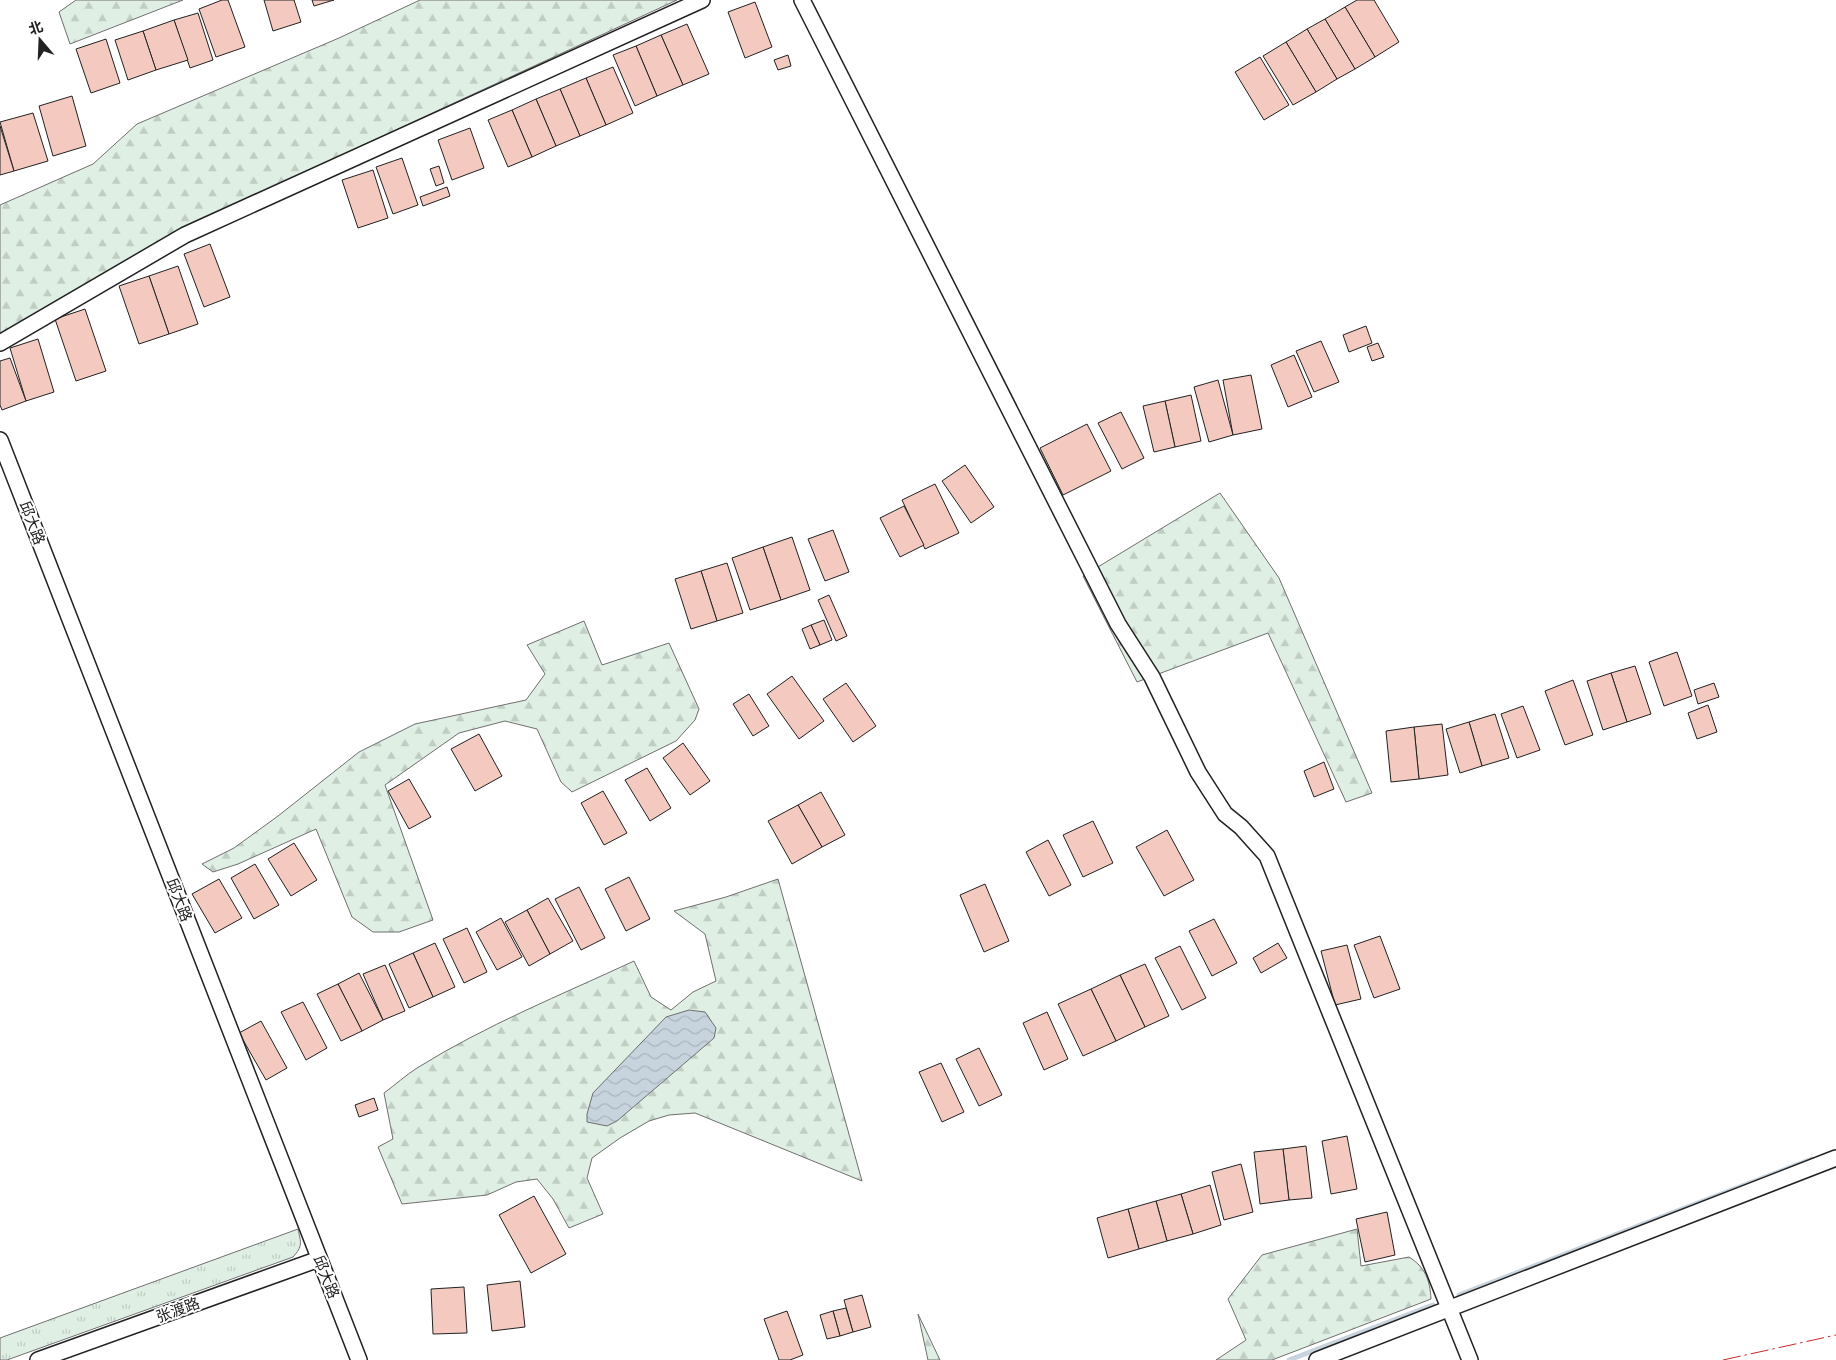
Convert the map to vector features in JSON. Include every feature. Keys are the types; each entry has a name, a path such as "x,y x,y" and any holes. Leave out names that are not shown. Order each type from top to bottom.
{"street":[{"path":"0,343 185,235 702,0"},
{"path":"802,0 1118,624 1152,677 1198,772 1225,814 1241,827 1267,856 1336,1032 1470,1360"},
{"name":"邱大路","path":"0,440 359,1360"},
{"path":"1317,1360 1836,1158"},
{"name":"张渡路","path":"38,1360 319,1259"}],"green space":[{"path":"76,0 183,0 70,44 59,12"},
{"path":"420,0 677,0 177,231 0,337 0,205 93,164 137,124 339,38"},
{"path":"1220,493 1279,578 1372,793 1346,802 1268,633 1137,682 1083,576"},
{"path":"584,621 602,665 669,643 699,709 695,720 676,741 572,792 561,782 537,729 505,721 459,733 385,785 433,920 399,932 373,932 352,917 316,829 238,864 213,872 202,864 234,848 359,752 415,724 526,700 545,674 527,645"},
{"path":"778,879 862,1181 695,1113 669,1115 649,1121 620,1138 592,1158 587,1178 603,1214 569,1228 553,1199 537,1179 516,1182 487,1195 402,1204 378,1147 393,1139 384,1093 417,1068 443,1052 524,1011 634,961 651,997 671,1010 693,992 716,981 705,934 674,911 726,897"},
{"path":"298,1229 300,1244 293,1257 7,1360 0,1360 0,1338"},
{"path":"1357,1229 1361,1266 1409,1257 1419,1265 1426,1275 1431,1299 1272,1360 1216,1360 1246,1340 1228,1299 1262,1255"},
{"path":"918,1314 940,1360 928,1360"}],"water":[{"path":"689,1010 705,1012 716,1028 714,1038 617,1121 607,1126 587,1122 587,1114 593,1093 666,1017"}],"building":[{"path":"222,0 228,0 245,47 216,57 199,9"},
{"path":"264,0 294,0 301,22 273,31"},
{"path":"312,0 334,0 314,6"},
{"path":"1357,0 1374,0 1399,42 1375,57 1345,7"},
{"path":"755,2 772,47 745,58 728,12"},
{"path":"1345,7 1375,57 1355,69 1325,19"},
{"path":"198,13 213,60 190,68 174,20"},
{"path":"1325,19 1355,69 1337,79 1307,29"},
{"path":"174,20 188,60 156,70 143,31"},
{"path":"687,24 709,74 683,85 661,35"},
{"path":"1307,29 1337,79 1316,92 1286,42"},
{"path":"143,31 156,70 128,80 115,40"},
{"path":"661,35 683,85 657,96 636,46"},
{"path":"106,39 120,83 91,93 76,49"},
{"path":"1286,42 1316,92 1293,105 1263,56"},
{"path":"636,46 657,96 635,106 613,55"},
{"path":"788,55 791,66 778,70 774,60"},
{"path":"1260,57 1289,105 1264,120 1235,72"},
{"path":"613,67 633,113 606,125 586,78"},
{"path":"586,78 606,125 580,136 560,89"},
{"path":"560,89 580,136 556,146 536,99"},
{"path":"72,96 86,146 53,156 39,106"},
{"path":"536,99 556,146 532,157 512,110"},
{"path":"512,110 532,157 508,167 488,120"},
{"path":"33,113 48,161 14,171 0,122"},
{"path":"0,126 14,171 0,175"},
{"path":"470,128 484,168 452,180 438,140"},
{"path":"402,158 418,205 393,214 376,167"},
{"path":"439,166 444,183 436,186 430,169"},
{"path":"373,170 388,218 358,228 342,180"},
{"path":"447,187 450,196 423,206 420,197"},
{"path":"210,244 230,297 204,307 184,254"},
{"path":"178,266 198,324 169,334 149,276"},
{"path":"149,276 169,334 139,344 119,286"},
{"path":"85,309 106,371 76,381 55,319"},
{"path":"1366,326 1372,343 1349,352 1343,335"},
{"path":"38,339 54,392 26,401 10,348"},
{"path":"1321,341 1339,382 1314,392 1296,351"},
{"path":"1378,343 1384,357 1372,361 1367,347"},
{"path":"1294,355 1312,397 1288,407 1271,365"},
{"path":"10,358 26,401 2,410 0,405 0,361"},
{"path":"1251,375 1262,429 1233,435 1223,380"},
{"path":"1218,380 1233,435 1209,442 1194,387"},
{"path":"1191,395 1201,441 1175,447 1165,401"},
{"path":"1165,401 1175,447 1154,452 1143,406"},
{"path":"1121,412 1144,458 1122,469 1098,423"},
{"path":"1087,424 1111,471 1063,495 1040,448"},
{"path":"965,465 994,507 971,523 942,481"},
{"path":"935,484 959,533 925,549 902,500"},
{"path":"904,506 924,545 900,557 880,518"},
{"path":"833,530 849,572 825,581 808,539"},
{"path":"792,537 810,590 781,600 763,547"},
{"path":"763,547 781,600 750,610 732,558"},
{"path":"727,563 743,613 717,621 701,571"},
{"path":"701,571 717,621 691,629 675,579"},
{"path":"829,595 847,636 836,641 818,600"},
{"path":"824,620 832,640 820,645 811,625"},
{"path":"811,625 820,645 810,649 802,629"},
{"path":"1677,652 1692,696 1664,706 1649,662"},
{"path":"1635,666 1651,714 1627,722 1611,673"},
{"path":"1611,673 1627,722 1603,730 1587,681"},
{"path":"792,676 824,721 799,739 767,694"},
{"path":"1573,680 1593,735 1565,745 1545,691"},
{"path":"846,683 876,726 853,742 823,699"},
{"path":"1714,683 1719,697 1698,704 1694,690"},
{"path":"749,694 769,726 753,736 733,704"},
{"path":"1708,705 1717,732 1697,739 1688,713"},
{"path":"1523,706 1540,750 1517,758 1501,714"},
{"path":"1495,714 1509,758 1482,766 1469,722"},
{"path":"1469,722 1482,766 1460,773 1446,729"},
{"path":"1442,724 1448,775 1419,779 1414,727"},
{"path":"1414,727 1419,779 1391,782 1386,731"},
{"path":"479,734 502,776 475,791 451,749"},
{"path":"683,743 710,781 690,795 663,758"},
{"path":"1324,762 1334,789 1314,797 1304,771"},
{"path":"647,768 671,808 650,821 625,780"},
{"path":"409,779 431,817 409,829 388,791"},
{"path":"603,791 627,833 604,845 581,803"},
{"path":"821,792 845,835 822,847 798,805"},
{"path":"798,805 822,847 792,864 768,821"},
{"path":"1093,821 1113,863 1083,877 1063,835"},
{"path":"1167,830 1194,880 1164,896 1136,847"},
{"path":"1048,840 1071,885 1049,896 1026,852"},
{"path":"294,843 317,880 291,896 268,859"},
{"path":"255,864 279,905 254,919 231,878"},
{"path":"629,877 650,919 626,931 605,889"},
{"path":"219,879 242,918 215,933 192,894"},
{"path":"985,884 1009,941 984,952 960,895"},
{"path":"579,887 605,938 581,950 555,899"},
{"path":"548,898 573,941 550,954 527,910"},
{"path":"527,910 550,954 529,966 505,922"},
{"path":"501,918 522,957 497,970 476,932"},
{"path":"1214,919 1237,963 1212,976 1189,931"},
{"path":"467,928 487,972 464,983 443,939"},
{"path":"1380,936 1400,989 1374,998 1354,945"},
{"path":"435,943 455,987 433,997 413,953"},
{"path":"1278,943 1287,958 1261,973 1253,958"},
{"path":"1347,945 1361,999 1335,1005 1321,951"},
{"path":"1180,946 1206,998 1182,1010 1155,958"},
{"path":"413,953 433,997 409,1008 389,964"},
{"path":"1145,964 1169,1016 1145,1027 1120,975"},
{"path":"385,965 405,1011 383,1020 363,974"},
{"path":"359,973 383,1020 362,1031 338,984"},
{"path":"1120,975 1145,1027 1116,1041 1091,989"},
{"path":"338,984 362,1031 341,1041 317,994"},
{"path":"1091,989 1116,1041 1083,1056 1058,1004"},
{"path":"303,1002 327,1048 306,1060 281,1012"},
{"path":"1047,1012 1068,1059 1044,1070 1023,1023"},
{"path":"261,1021 287,1068 266,1080 239,1033"},
{"path":"979,1048 1002,1095 979,1106 956,1059"},
{"path":"941,1063 964,1112 942,1122 919,1072"},
{"path":"374,1098 378,1110 359,1117 355,1105"},
{"path":"1347,1136 1357,1189 1331,1194 1322,1141"},
{"path":"1306,1146 1312,1198 1289,1200 1283,1149"},
{"path":"1283,1149 1289,1200 1260,1204 1254,1152"},
{"path":"1241,1164 1253,1212 1224,1220 1212,1172"},
{"path":"1210,1185 1221,1225 1193,1234 1181,1194"},
{"path":"1181,1194 1193,1234 1167,1241 1156,1201"},
{"path":"534,1196 566,1254 531,1273 499,1215"},
{"path":"1156,1201 1167,1241 1139,1249 1128,1209"},
{"path":"1128,1209 1139,1249 1108,1258 1097,1218"},
{"path":"1387,1212 1395,1255 1365,1262 1356,1219"},
{"path":"520,1281 525,1327 492,1331 487,1285"},
{"path":"464,1287 467,1333 433,1334 431,1289"},
{"path":"862,1295 871,1327 853,1332 844,1300"},
{"path":"846,1308 853,1332 840,1336 833,1311"},
{"path":"787,1311 803,1355 790,1360 779,1360 764,1319"},
{"path":"833,1311 840,1336 827,1339 820,1315"}],"waterway":[{"path":"1459,1295 1812,1159"},
{"path":"1289,1360 1433,1305"}],"power":[{"path":"1723,1360 1836,1335"}]}
